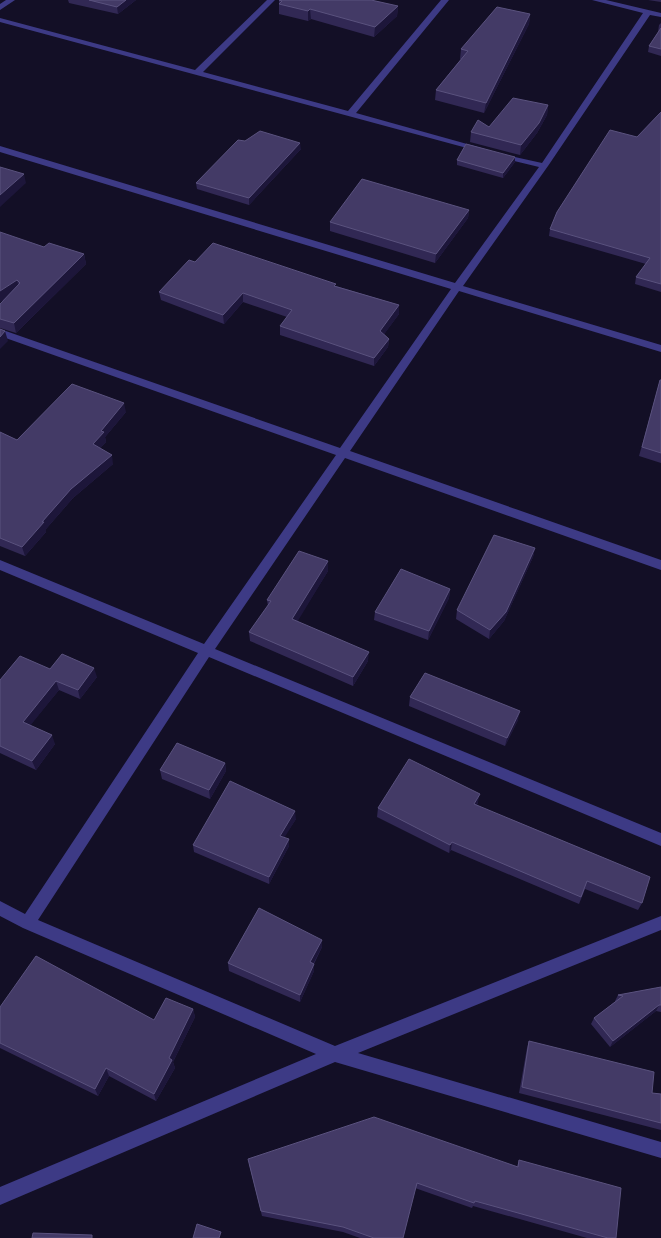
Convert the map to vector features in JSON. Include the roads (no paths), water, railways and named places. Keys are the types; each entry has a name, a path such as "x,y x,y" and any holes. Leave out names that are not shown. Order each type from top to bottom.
{"street":[{"path":"0,8 11,0"},
{"path":"197,73 271,0"},
{"path":"350,114 445,0"},
{"path":"596,0 661,14"},
{"path":"28,923 207,650 342,452 544,166 648,12"},
{"path":"0,20 544,166"},
{"path":"0,149 661,349"},
{"path":"0,332 661,565"},
{"path":"0,565 661,840"},
{"path":"0,908 28,923 336,1054 661,1150"},
{"path":"0,1196 336,1054 661,923"}]}
